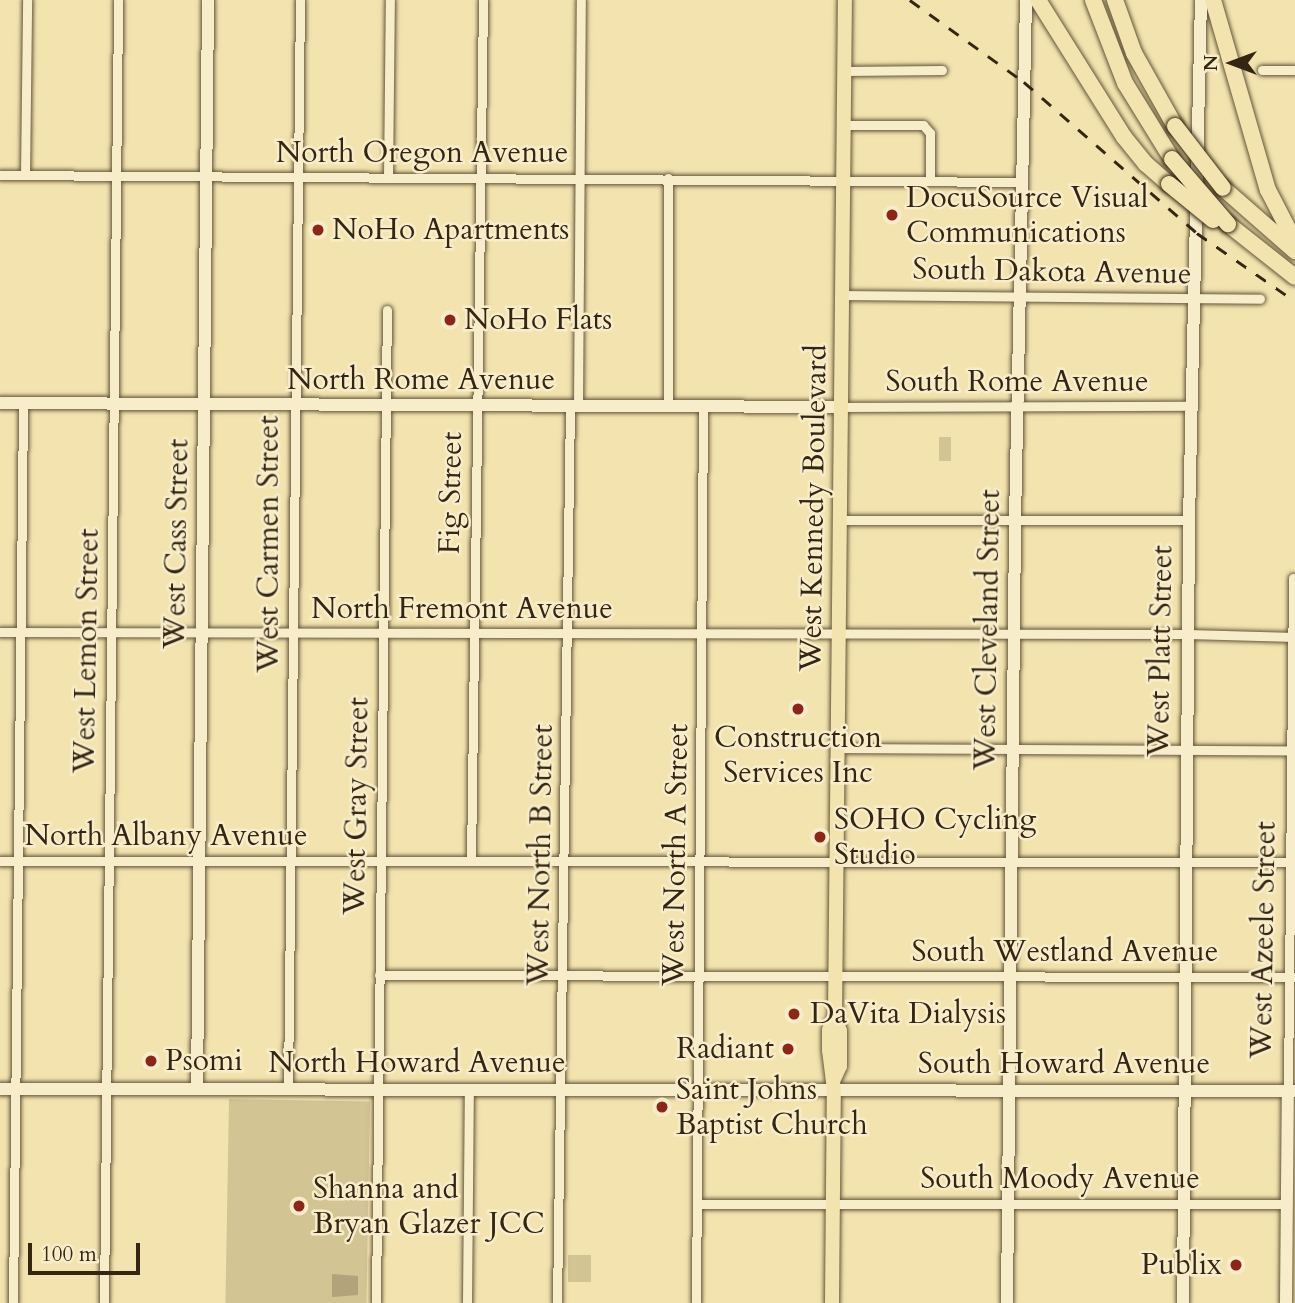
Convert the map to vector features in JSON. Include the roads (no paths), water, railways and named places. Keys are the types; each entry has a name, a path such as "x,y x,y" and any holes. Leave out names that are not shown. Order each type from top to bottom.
{"highway":[{"path":"1038,0 1124,136 1146,164 1295,277"},
{"path":"1093,0 1125,83 1172,159 1232,228"},
{"path":"1115,0 1140,65 1175,126 1223,187 1295,251"},
{"path":"1213,0 1268,190 1295,242"}],"main road":[{"name":"West Cass Street","path":"197,1089 208,0"},
{"name":"West Kennedy Boulevard","path":"832,1303 834,1085 840,1059 840,1031 835,1017 845,0"},
{"name":"West Cleveland Street","path":"1007,1303 1013,634 1026,0"},
{"name":"West Platt Street","path":"1183,1303 1189,520 1201,0"},
{"name":"North Rome Avenue","path":"0,402 205,406 841,407"},
{"name":"North Howard Avenue","path":"0,1089 698,1089 834,1085"},
{"name":"South Howard Avenue","path":"834,1085 1009,1090 1292,1091"},
{"name":"West Azeele Street","path":"1286,1303 1292,1091"}],"street":[{"path":"25,175 27,0"},
{"name":"West Lemon Street","path":"104,1303 118,0"},
{"name":"West Carmen Street","path":"288,1089 300,0"},
{"path":"388,178 390,0"},
{"name":"Fig Street","path":"471,861 483,0"},
{"name":"West North B Street","path":"557,1303 568,633 580,177 581,0"},
{"path":"845,71 942,70"},
{"path":"1262,70 1295,70"},
{"path":"844,125 923,125 930,133 930,181"},
{"name":"North Oregon Avenue","path":"0,175 1023,182"},
{"path":"668,178 668,407"},
{"name":"South Dakota Avenue","path":"843,295 1260,299"},
{"name":"West Gray Street","path":"376,1303 387,310"},
{"path":"13,1303 23,403"},
{"name":"South Rome Avenue","path":"841,407 1193,406"},
{"name":"West North A Street","path":"696,1303 704,407"},
{"path":"840,520 1189,520"},
{"name":"West Azeele Street","path":"1292,1091 1293,578"},
{"name":"North Fremont Avenue","path":"0,632 1188,634 1294,637"},
{"path":"838,748 1293,750"},
{"name":"North Albany Avenue","path":"0,861 1293,862"},
{"name":"South Westland Avenue","path":"379,975 1292,977"},
{"path":"467,1303 469,1089"},
{"name":"South Moody Avenue","path":"697,1204 1287,1204"}],"railway":[{"path":"910,0 1024,82 1197,233 1295,301"}],"place":[{"name":"DocuSource Visual Communications","path":"892,215"},
{"name":"NoHo Apartments","path":"318,230"},
{"name":"NoHo Flats","path":"450,320"},
{"name":"Construction Services Inc","path":"798,709"},
{"name":"SOHO Cycling Studio","path":"820,837"},
{"name":"DaVita Dialysis","path":"794,1014"},
{"name":"Radiant","path":"788,1049"},
{"name":"Psomi","path":"151,1061"},
{"name":"Saint Johns Baptist Church","path":"662,1107"},
{"name":"Shanna and Bryan Glazer JCC","path":"299,1206"},
{"name":"Publix","path":"1236,1265"}]}
